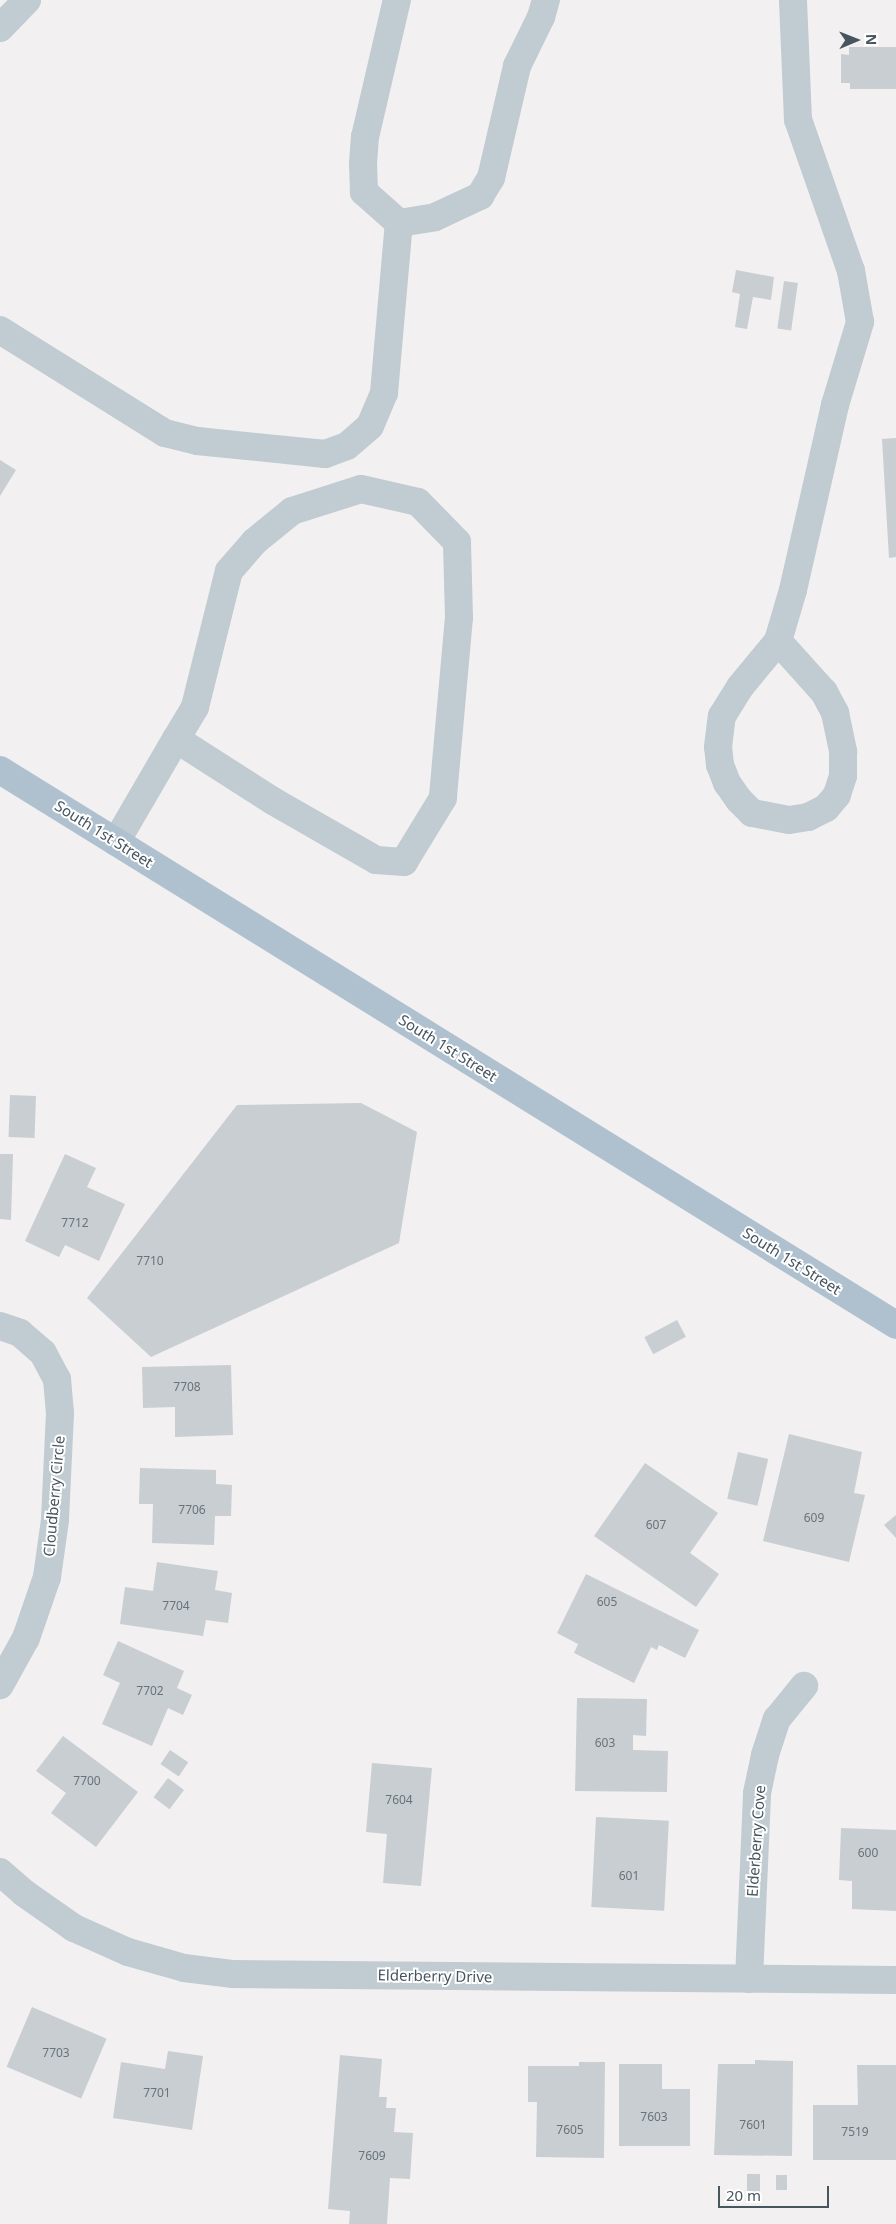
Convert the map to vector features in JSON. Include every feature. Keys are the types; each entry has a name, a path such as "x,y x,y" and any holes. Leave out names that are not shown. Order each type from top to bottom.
{"main road":[{"name":"South 1st Street","path":"0,770 896,1325"}],"street":[{"path":"0,28 27,0"},
{"path":"397,0 365,137 363,164 364,192 399,223"},
{"path":"399,223 435,217 480,196 491,178 517,66 541,17 546,0"},
{"path":"778,640 824,692 835,714 842,752 843,776 837,795 826,808 808,817 790,820 752,813 739,800 727,783 720,765 718,747 722,716 740,687 778,640 794,590 835,404 860,322 851,272 798,120 793,0"},
{"path":"0,330 165,433 198,441 325,454 347,446 370,426 384,393 399,223"},
{"path":"116,842 176,739 195,707 229,571 254,542 292,512 361,489 418,502 457,542 459,617 443,798 404,862 376,860 273,801 176,739"},
{"name":"Cloudberry Circle","path":"0,1326 20,1333 43,1353 57,1379 60,1413 55,1520 47,1577 26,1638 0,1685"},
{"name":"Elderberry Cove","path":"749,1979 757,1793 764,1755 777,1719 804,1686"},
{"name":"Elderberry Drive","path":"0,1872 24,1893 74,1928 128,1952 184,1968 232,1974 896,1980"}],"building":[{"path":"849,47 896,47 896,89 850,89 850,83 841,83 841,54 849,55"},
{"path":"736,270 774,277 771,300 753,297 747,329 735,327 740,294 732,292"},
{"path":"784,281 798,283 791,330 777,329"},
{"path":"896,438 896,557 889,558 882,439"},
{"path":"0,460 16,470 0,496"},
{"path":"10,1095 36,1096 35,1138 9,1137"},
{"path":"361,1103 417,1132 399,1243 151,1357 87,1298 237,1105"},
{"path":"0,1154 13,1154 11,1220 0,1219"},
{"path":"65,1154 96,1168 87,1187 125,1204 99,1261 65,1245 59,1257 25,1241"},
{"path":"677,1320 686,1337 653,1354 644,1337"},
{"path":"231,1365 233,1435 175,1437 175,1407 143,1408 142,1367"},
{"path":"789,1434 862,1452 854,1493 865,1495 849,1562 763,1541"},
{"path":"738,1452 768,1459 757,1506 727,1499"},
{"path":"645,1463 718,1513 690,1553 719,1574 696,1607 594,1536"},
{"path":"140,1468 216,1470 216,1484 232,1485 231,1516 215,1516 214,1545 152,1543 153,1504 139,1504"},
{"path":"896,1515 896,1538 884,1525"},
{"path":"157,1562 218,1571 215,1590 232,1593 228,1623 206,1620 203,1636 120,1624 125,1587 153,1591"},
{"path":"586,1574 699,1630 685,1658 659,1645 657,1650 651,1647 634,1683 574,1653 578,1644 557,1633"},
{"path":"118,1641 184,1671 177,1688 192,1695 183,1715 168,1708 152,1746 102,1724 120,1683 103,1675"},
{"path":"577,1698 647,1699 646,1736 633,1735 633,1750 668,1751 667,1792 575,1791"},
{"path":"63,1736 138,1792 96,1847 51,1813 66,1793 36,1771"},
{"path":"170,1750 188,1762 179,1776 160,1764"},
{"path":"372,1763 432,1768 421,1886 383,1883 387,1834 366,1832"},
{"path":"168,1778 184,1790 170,1809 154,1797"},
{"path":"596,1817 669,1821 664,1911 591,1907"},
{"path":"841,1828 896,1830 896,1911 852,1909 852,1881 839,1880"},
{"path":"32,2007 107,2039 81,2098 7,2067"},
{"path":"168,2051 203,2056 192,2130 113,2118 121,2062 165,2069"},
{"path":"340,2055 382,2059 379,2097 387,2097 386,2108 396,2108 394,2132 413,2133 410,2179 390,2178 387,2224 349,2224 350,2211 328,2209"},
{"path":"755,2060 793,2061 792,2156 714,2155 718,2064 755,2064"},
{"path":"579,2062 605,2062 604,2158 536,2157 537,2102 528,2102 528,2066 579,2066"},
{"path":"619,2064 662,2064 662,2089 690,2089 690,2146 619,2146"},
{"path":"857,2065 896,2065 896,2160 813,2160 813,2105 858,2105"},
{"path":"747,2174 760,2174 760,2192 747,2192"},
{"path":"776,2175 787,2175 787,2190 776,2190"}]}
